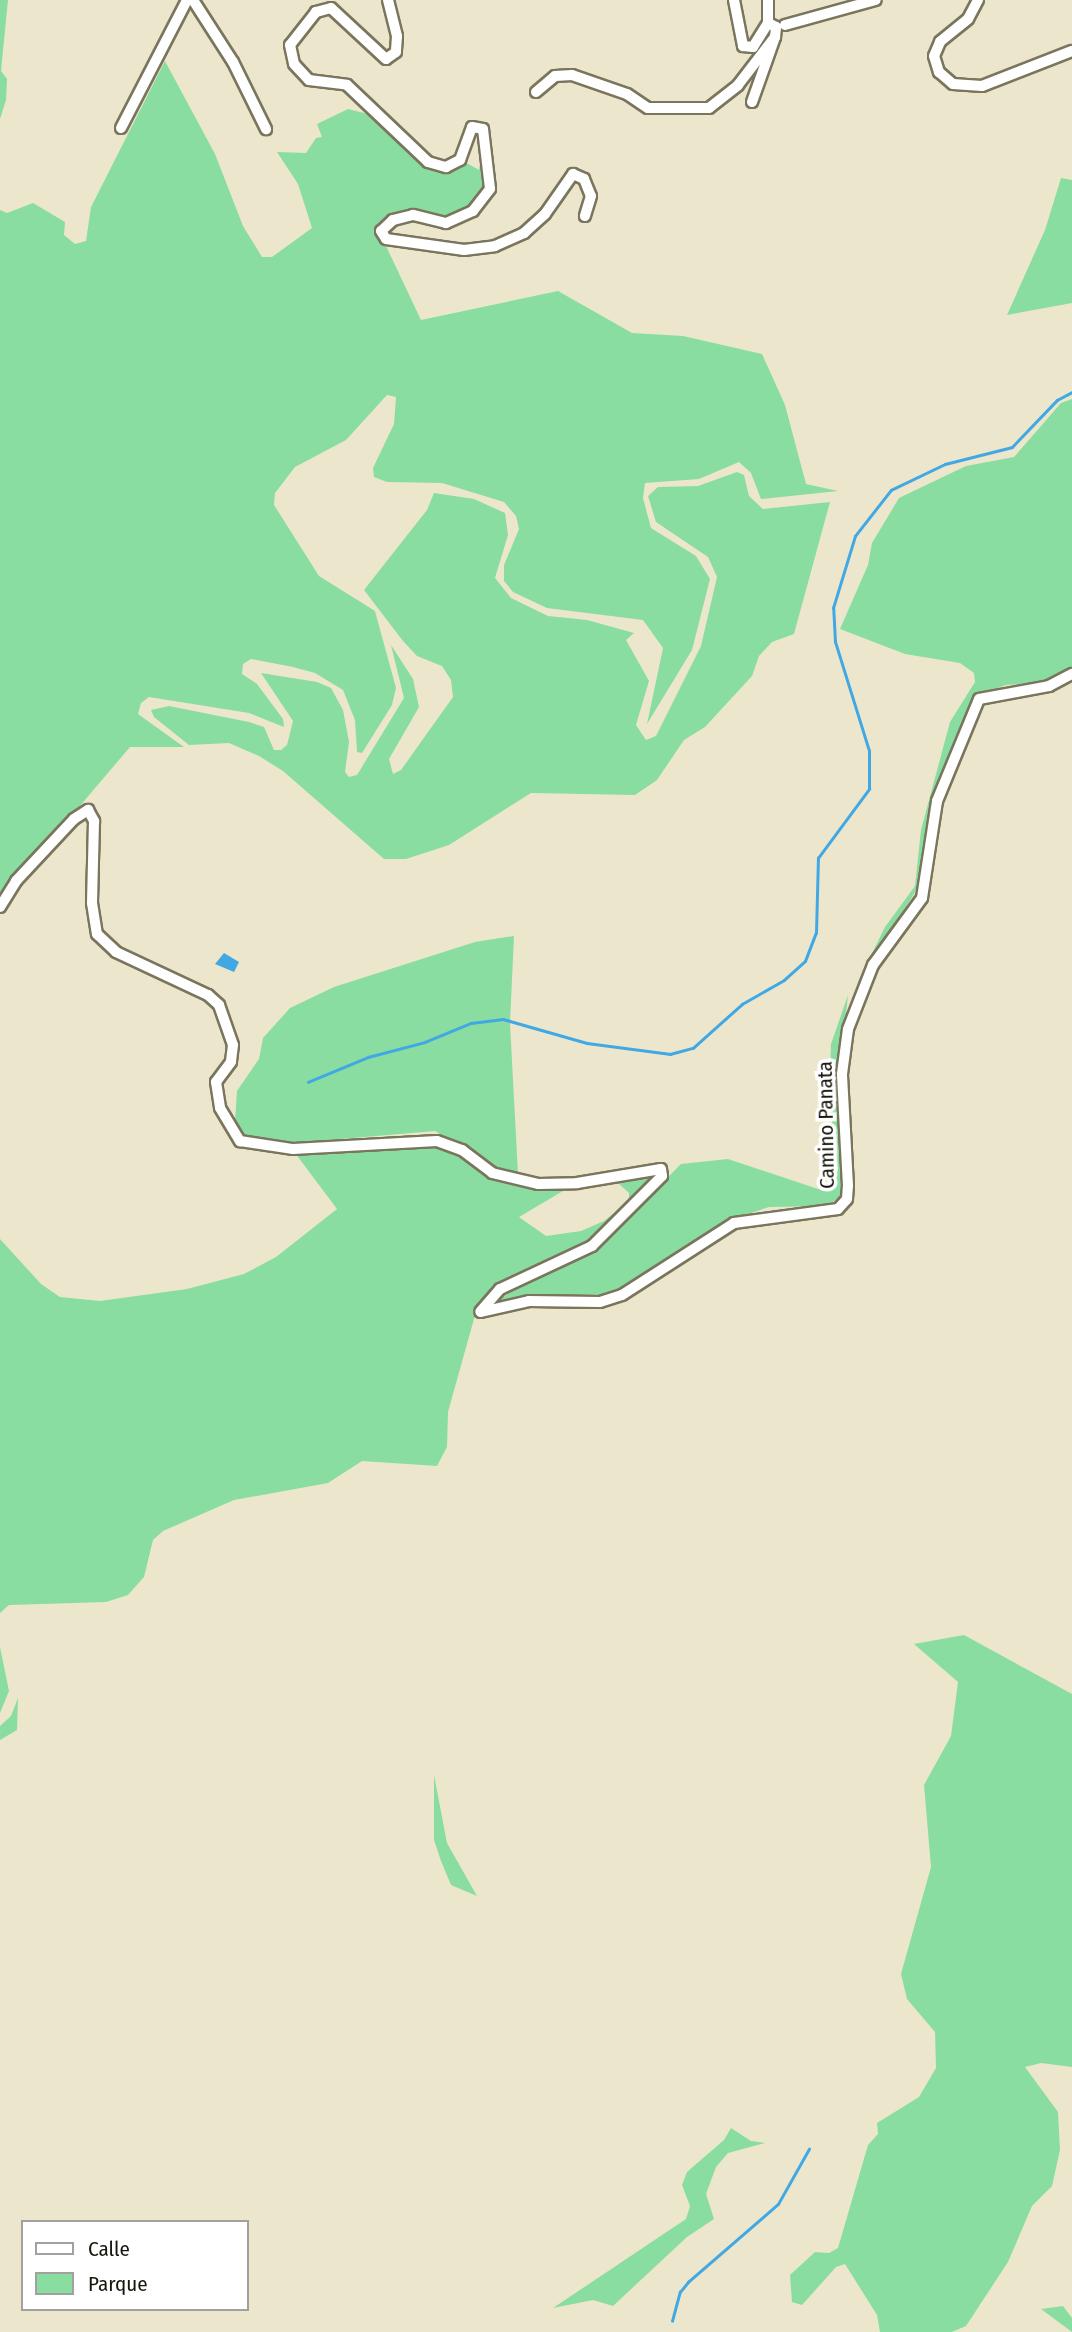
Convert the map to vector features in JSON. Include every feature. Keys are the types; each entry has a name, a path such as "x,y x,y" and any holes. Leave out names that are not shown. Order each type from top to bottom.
{"street":[{"path":"121,128 187,0"},
{"path":"193,0 233,62 266,129"},
{"path":"388,0 397,36 396,52 386,59 331,8 316,12 290,45 294,64 309,80 347,85 428,162 446,167 460,160 472,127 483,129 490,189 472,211 446,223 413,215 393,220 381,230 386,239 464,250 495,246 524,233 545,214 573,174 584,179 591,196 585,216"},
{"path":"734,0 743,46 753,47 768,23 768,0"},
{"path":"785,25 876,0"},
{"path":"978,0 968,19 940,42 934,56 939,72 953,84 982,86 1072,51"},
{"path":"752,103 775,37 776,27 768,23"},
{"path":"536,92 555,76 572,75 627,94 649,108 709,108 738,85 775,37"},
{"name":"Camino Panata","path":"0,907 16,881 74,819 88,810 94,821 92,902 97,934 104,945 208,995 219,1005 233,1045 231,1062 216,1082 220,1108 240,1141 293,1149 437,1141 462,1150 492,1173 538,1184 576,1183 661,1169 663,1176 592,1245 500,1289 480,1312 528,1301 600,1303 622,1295 734,1223 838,1209 847,1199 842,1074 848,1029 873,965 922,898 937,801 979,699 1049,686 1072,674"}],"green space":[{"path":"0,0 8,0 1,71 7,79 6,100 0,119"},
{"path":"165,61 215,154 243,226 262,257 272,257 312,228 298,184 277,152 306,153 316,138 322,137 317,124 348,109 372,115 433,170 451,172 463,161 479,170 484,136 486,190 470,208 446,220 393,216 378,226 375,236 386,246 421,320 558,291 632,333 683,336 762,354 785,405 806,484 838,491 761,499 751,473 739,462 699,479 645,483 643,498 651,528 696,556 710,579 692,650 647,724 663,648 643,620 547,608 513,592 504,581 504,565 519,529 516,516 504,502 442,483 387,482 374,477 373,468 394,424 396,397 387,395 346,440 295,467 275,493 274,505 319,576 375,611 396,688 392,705 362,753 357,752 355,720 343,690 315,673 293,667 251,659 243,664 242,674 257,684 283,719 284,727 249,713 149,697 141,703 138,714 184,747 130,747 0,900 0,210 7,213 33,203 65,222 64,235 75,244 86,241 91,207"},
{"path":"1061,178 1072,180 1072,303 1007,315 1045,230"},
{"path":"1072,399 1072,670 1048,682 1006,685 977,695 963,719 928,824 919,886 857,984 885,927 915,886 921,830 950,722 975,682 974,673 960,663 905,654 840,629 868,565 872,543 899,498 966,466 1014,457 1061,403"},
{"path":"737,472 744,475 749,496 763,509 830,502 794,634 772,642 759,656 752,676 705,727 684,740 657,780 635,795 531,793 449,845 406,859 384,859 283,771 259,756 229,743 189,745 154,717 151,710 169,706 249,722 264,727 274,750 281,750 287,745 293,721 261,673 317,682 331,688 343,710 349,742 345,772 349,777 357,775 404,698 391,645 413,679 419,707 389,759 393,774 401,770 453,697 451,680 442,666 417,656 364,590 427,510 434,493 474,499 505,513 508,535 495,578 511,598 548,616 587,620 634,633 626,640 649,681 636,725 646,740 656,736 701,646 717,577 708,557 656,522 648,496 658,487 698,486"},
{"path":"514,936 510,1023 518,1174 497,1170 435,1131 294,1143 242,1137 235,1121 237,1091 259,1059 263,1038 290,1008 334,987 475,942"},
{"path":"848,995 838,1089 841,1196 827,1206 769,1207 730,1220 643,1277 604,1295 530,1294 492,1305 527,1280 600,1246 681,1164 728,1159 824,1191 834,1187 838,1169 829,1099 831,1044"},
{"path":"411,1145 452,1150 499,1180 568,1188 519,1217 546,1236 581,1231 604,1221 629,1201 629,1193 618,1183 575,1187 652,1173 651,1179 592,1241 533,1266 479,1301 448,1412 447,1447 437,1466 362,1461 328,1483 234,1500 163,1531 153,1540 144,1577 128,1595 106,1602 9,1605 0,1613 0,1239 41,1284 60,1297 100,1301 187,1289 244,1274 276,1257 337,1209 295,1153"},
{"path":"964,1635 1072,1694 1072,2067 1041,2063 1025,2067 1058,2112 1060,2150 1052,2186 1032,2206 1008,2262 966,2326 952,2332 880,2332 877,2315 845,2264 836,2267 802,2305 792,2302 790,2275 815,2252 829,2253 838,2248 868,2145 878,2134 877,2123 919,2097 936,2068 935,2032 907,1999 901,1974 931,1867 924,1785 951,1736 958,1682 914,1644"},
{"path":"0,1647 9,1691 0,1713"},
{"path":"18,1698 17,1730 0,1740 0,1726 11,1716"},
{"path":"434,1775 447,1843 477,1896 451,1885 441,1861 434,1840"},
{"path":"731,2128 751,2141 765,2143 728,2153 716,2167 706,2194 714,2219 687,2237 613,2306 593,2300 553,2308 686,2219 690,2206 682,2185 687,2172 724,2140"},
{"path":"1063,2306 1072,2318 1072,2332 1041,2309"}],"water":[{"path":"224,953 239,962 234,972 215,964"}],"waterway":[{"path":"308,1082 368,1057 425,1042 471,1023 503,1019 587,1043 670,1054 693,1048 742,1004 784,980 805,961 816,933 818,858 869,789 869,751 835,642 833,608 855,536 891,490 945,464 1012,447 1057,400 1072,392"},
{"path":"672,2321 680,2292 778,2204 809,2149"}]}
